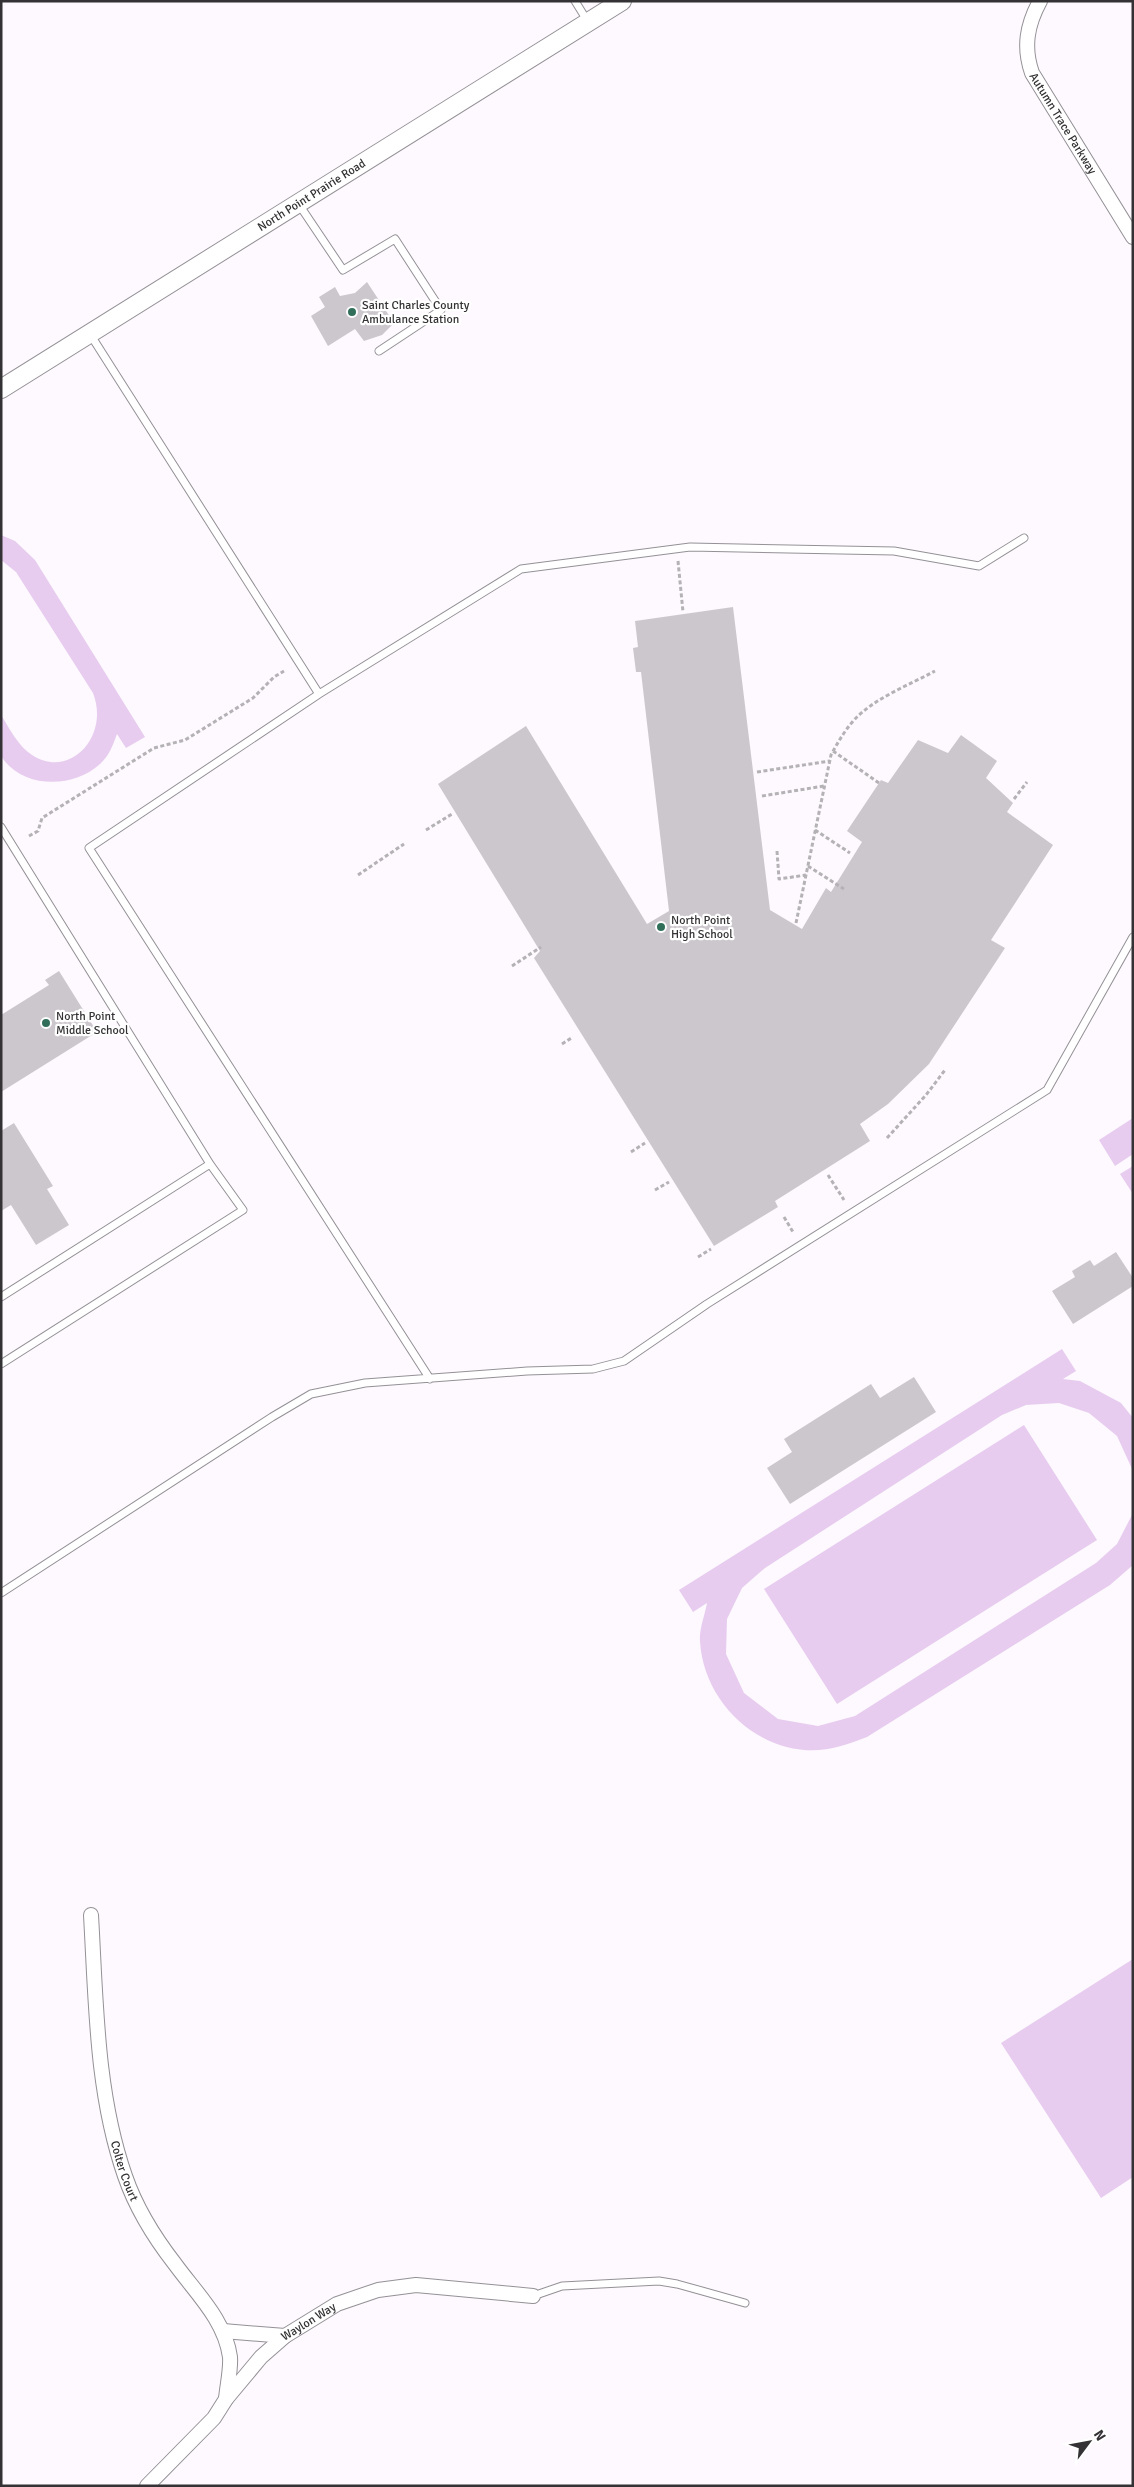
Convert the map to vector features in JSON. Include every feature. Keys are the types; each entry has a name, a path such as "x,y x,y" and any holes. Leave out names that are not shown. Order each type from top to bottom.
{"street":[{"name":"North Point Prairie Road","path":"1,389 622,1"},
{"name":"Autumn Trace Parkway","path":"1040,1 1026,42 1027,57 1032,73 1133,237"},
{"name":"Colter Court","path":"91,1915 99,2050 110,2124 125,2176 142,2217 174,2264 205,2302 223,2331 230,2359 226,2399"},
{"name":"Waylon Way","path":"147,2486 214,2418 226,2399 261,2357 285,2336 337,2304 378,2290 416,2285 533,2296"},
{"path":"223,2331 285,2336"}],"lane":[{"path":"575,1 588,22"},
{"path":"298,203 343,270 395,239 441,310 379,351"},
{"path":"90,334 319,694"},
{"path":"430,1379 89,848 319,694 521,569 690,548 894,552 979,566 1024,538"},
{"path":"1,827 210,1164 243,1210 1,1364"},
{"path":"1,1593 272,1417 311,1394 365,1383 526,1371 593,1369 624,1361 707,1304 1047,1090 1133,937"},
{"path":"1,1297 210,1164"},
{"path":"533,2296 562,2286 659,2281 678,2284 745,2303"}],"path":[{"path":"678,558 683,612"},
{"path":"796,922 833,751 845,731 856,718 876,704 935,670"},
{"path":"29,836 38,831 42,818 154,748 184,740 253,698 274,677 284,671"},
{"path":"833,751 879,783"},
{"path":"757,772 830,761"},
{"path":"1014,799 1027,782"},
{"path":"762,796 824,786"},
{"path":"426,830 452,814"},
{"path":"815,830 850,853"},
{"path":"358,875 404,844"},
{"path":"777,851 779,879 806,875"},
{"path":"808,866 844,889"},
{"path":"512,966 541,947"},
{"path":"562,1044 573,1037"},
{"path":"887,1138 926,1095 945,1070"},
{"path":"630,1152 645,1144"},
{"path":"828,1175 844,1200"},
{"path":"655,1190 669,1182"},
{"path":"784,1217 793,1232"},
{"path":"698,1257 711,1249"}],"shaded area":[{"path":"1,535 15,541 35,560 145,737 126,748 117,734 103,761 89,772 76,778 48,782 34,780 10,767 1,756 1,715 15,737 32,755 46,761 60,762 72,758 83,749 91,738 96,724 97,709 93,693 16,572 1,560"},
{"path":"1133,1118 1133,1154 1115,1166 1099,1140"},
{"path":"1133,1166 1133,1194 1120,1174"},
{"path":"1062,1349 1076,1371 1063,1379 1080,1381 1121,1403 1133,1418 1133,1471 1117,1436 1089,1413 1059,1403 1026,1405 1002,1415 765,1568 742,1588 727,1619 726,1654 744,1693 778,1719 818,1726 855,1716 1096,1563 1117,1544 1133,1513 1133,1565 1110,1585 867,1737 836,1747 804,1750 784,1746 765,1739 747,1728 719,1698 710,1681 703,1661 700,1636 707,1603 693,1612 679,1590"},
{"path":"1024,1425 1097,1540 837,1704 764,1589"},
{"path":"1133,1959 1133,2177 1101,2198 1001,2043"}],"building":[{"name":"Saint Charles County Ambulance Station","path":"367,282 394,323 382,335 364,341 355,329 328,346 311,316 325,307 319,297 335,287 340,296 355,293"},
{"name":"North Point High School","path":"733,607 770,910 802,929 826,888 831,892 862,842 847,831 881,780 888,783 918,740 948,753 961,735 997,761 986,778 1013,803 1007,812 1053,845 991,940 1005,948 929,1064 888,1104 860,1124 870,1141 775,1201 778,1207 714,1246 534,958 540,951 438,784 526,726 647,924 669,911 641,672 636,672 633,648 638,647 635,621"},
{"name":"North Point Middle School","path":"59,971 97,1032 1,1092 1,1015 49,985 45,980"},
{"path":"14,1123 53,1186 47,1189 69,1225 36,1245 11,1205 1,1211 1,1131"},
{"path":"1116,1252 1133,1278 1133,1286 1073,1324 1052,1291 1075,1277 1072,1271 1090,1260 1094,1266"},
{"path":"914,1377 936,1412 790,1504 767,1468 792,1452 784,1439 871,1384 880,1398"}],"place":[{"name":"Saint Charles County Ambulance Station","path":"352,312"},
{"name":"North Point High School","path":"661,927"},
{"name":"North Point Middle School","path":"46,1023"}]}
